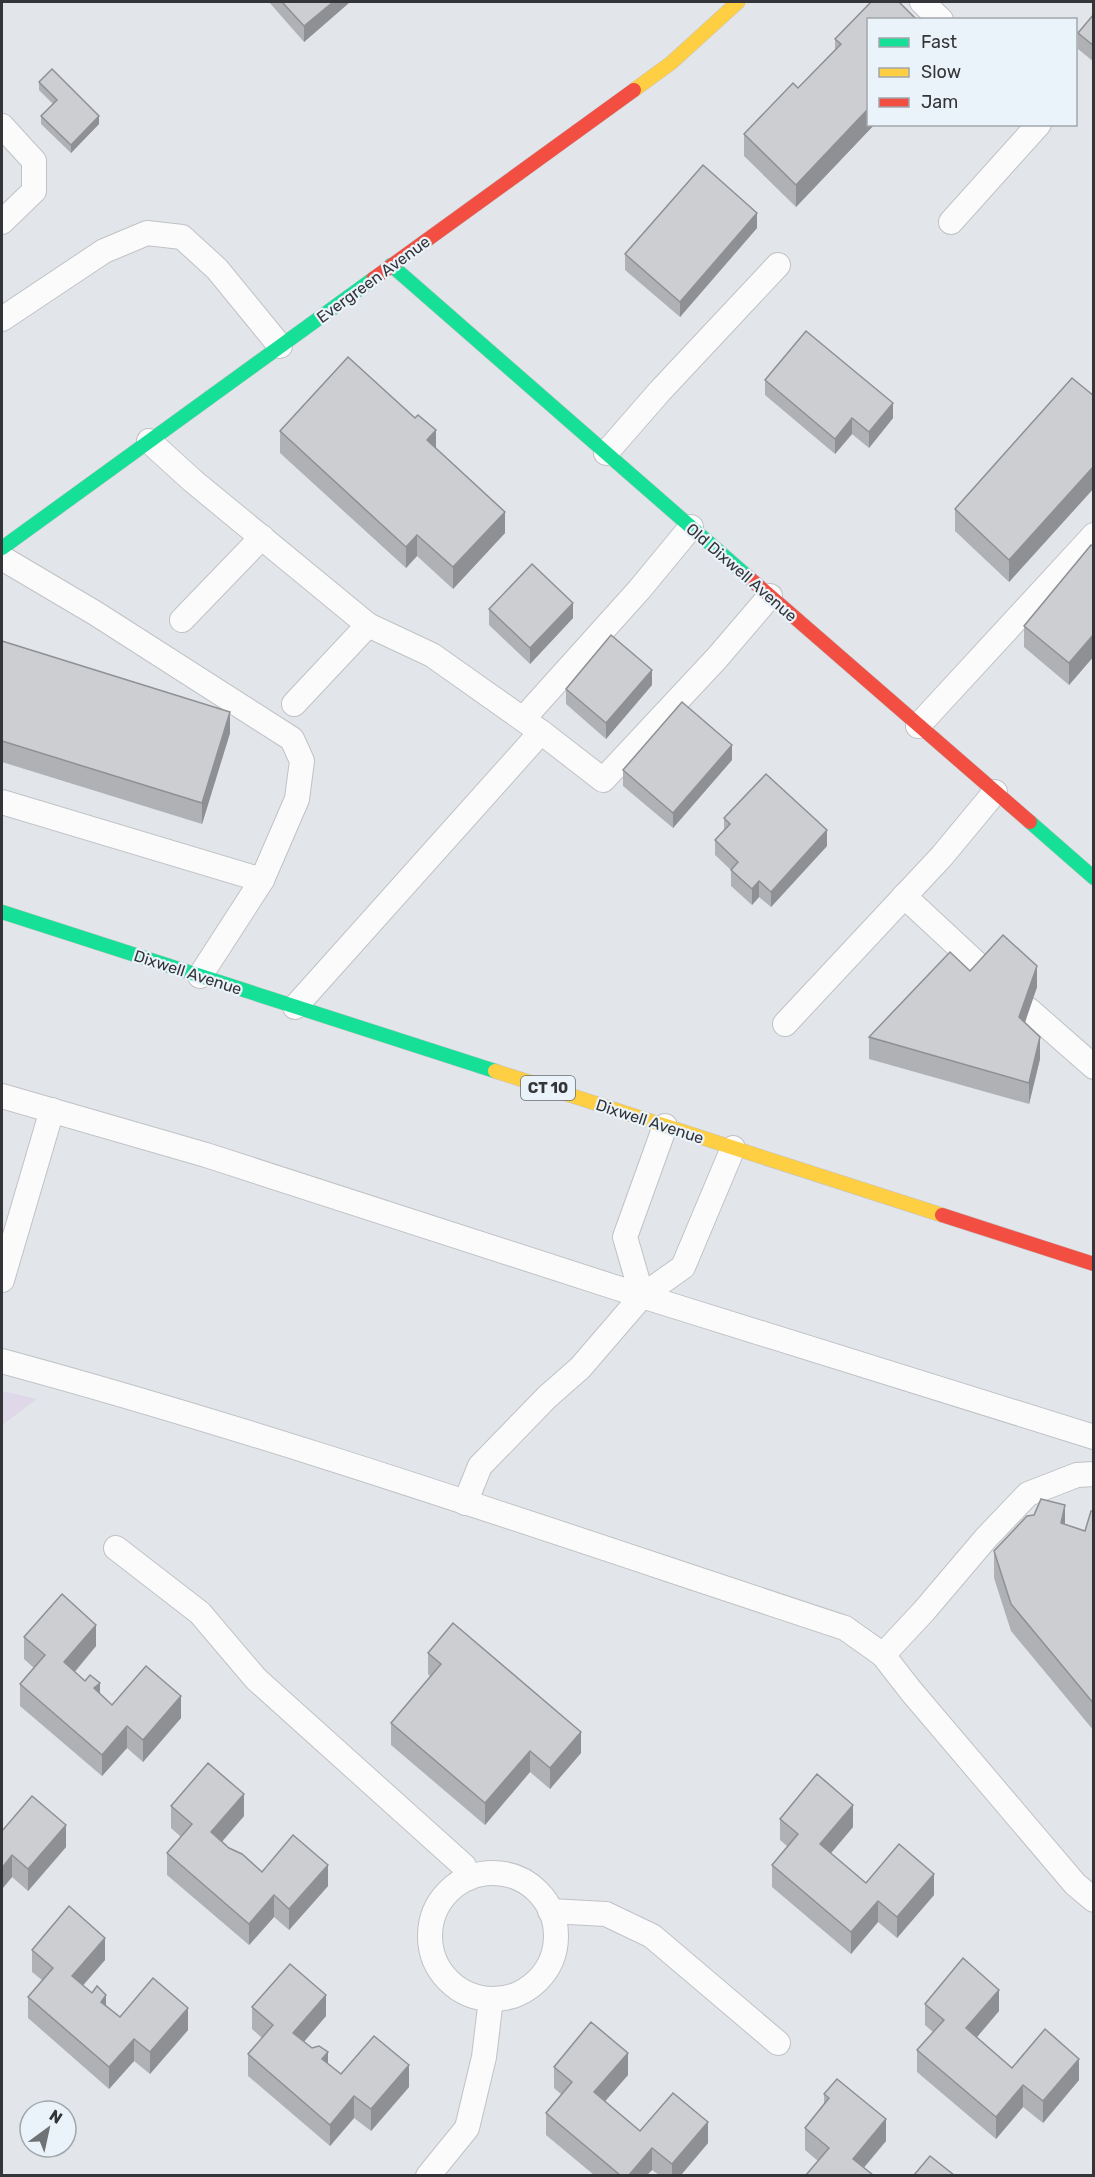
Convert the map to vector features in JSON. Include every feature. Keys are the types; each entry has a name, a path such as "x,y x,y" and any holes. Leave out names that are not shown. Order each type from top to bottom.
{"street":[{"name":"Evergreen Avenue","path":"2,548 671,63 738,2"},
{"name":"Old Dixwell Avenue","path":"391,266 1094,878"},
{"name":"Dixwell Avenue","path":"2,912 1094,1264"}],"lane":[{"path":"922,2 939,18"},
{"path":"2,126 34,161 34,192 2,222"},
{"path":"951,222 1037,126"},
{"path":"2,319 104,251 147,233 182,237 217,269 280,346"},
{"path":"606,453 660,391 778,265"},
{"path":"149,441 368,625 432,655 603,780 717,658 770,596"},
{"path":"295,1007 532,726 691,527"},
{"path":"918,726 1094,535"},
{"path":"182,620 262,537"},
{"path":"2,558 95,613 292,739 302,761 297,799 262,880 200,976"},
{"path":"294,704 368,625"},
{"path":"785,1024 942,856 995,792"},
{"path":"2,802 262,880"},
{"path":"904,896 988,974"},
{"path":"1029,1010 1094,1067"},
{"path":"2,1096 206,1155 642,1296 1094,1437"},
{"path":"2,1280 52,1110"},
{"path":"642,1296 625,1237 665,1126"},
{"path":"465,1503 480,1466 547,1397 580,1368 642,1296 682,1267 733,1148"},
{"path":"2,1360 130,1395 845,1628 883,1655 1067,1875 1094,1900"},
{"path":"883,1655 1028,1494 1077,1475 1094,1474"},
{"path":"116,1548 200,1613 256,1679 464,1866 469,1878"},
{"path":"493,1873 516,1878 537,1892 550,1911 555,1928 555,1944 551,1960 542,1975 515,1995 491,1999 467,1994 447,1980 432,1952 431,1927 439,1904 454,1886 469,1878 493,1873"},
{"path":"550,1911 606,1914 652,1936 778,2043"},
{"path":"428,2175 467,2128 484,2057 491,1999"}],"shaded area":[{"path":"2,1391 37,1399 2,1425"}],"building":[{"path":"282,2 333,2 304,26"},
{"path":"871,2 899,2 915,18 867,18 867,110 796,185 744,134 793,83 798,88 841,44 835,39"},
{"path":"1094,14 1094,46 1078,33"},
{"path":"52,69 99,116 71,145 41,116 57,100 39,82"},
{"path":"703,165 757,213 680,302 625,254"},
{"path":"806,331 893,403 869,432 852,418 835,439 765,380"},
{"path":"348,357 415,418 418,415 436,430 427,440 505,512 453,567 417,535 406,547 280,431"},
{"path":"1072,378 1094,396 1094,466 1009,560 955,509"},
{"path":"1091,545 1094,547 1094,634 1069,663 1024,626"},
{"path":"532,564 573,603 530,648 489,609"},
{"path":"611,635 652,670 606,723 566,689"},
{"path":"2,641 230,712 202,803 2,741"},
{"path":"682,702 732,745 673,813 623,770"},
{"path":"766,774 827,830 771,892 759,881 752,889 731,870 738,862 715,840 730,824 724,818"},
{"path":"1003,935 1037,966 1019,1017 1040,1037 1029,1083 869,1037 950,952 970,971"},
{"path":"1041,1499 1065,1505 1061,1523 1085,1531 1091,1511 1094,1511 1094,1704 1011,1604 994,1551 1027,1516 1034,1515"},
{"path":"62,1594 96,1625 64,1662 85,1681 90,1675 100,1683 94,1688 112,1705 146,1666 181,1696 143,1740 127,1726 102,1755 20,1684 45,1655 24,1637"},
{"path":"453,1623 581,1732 550,1768 530,1751 485,1803 391,1723 441,1664 428,1653"},
{"path":"208,1763 244,1794 211,1832 229,1848 242,1854 262,1872 293,1835 328,1865 289,1909 274,1895 249,1924 167,1853 192,1824 171,1806"},
{"path":"817,1774 853,1805 820,1844 866,1883 899,1844 934,1874 897,1917 878,1901 851,1932 772,1865 798,1834 780,1819"},
{"path":"32,1796 66,1825 28,1869 12,1855 2,1868 2,1831"},
{"path":"69,1906 105,1938 72,1976 92,1993 97,1986 106,1995 101,2002 120,2017 153,1978 188,2008 150,2052 134,2039 109,2067 28,1997 53,1968 32,1950"},
{"path":"963,1958 999,1990 966,2028 1012,2068 1045,2029 1079,2059 1043,2101 1023,2085 996,2117 917,2050 944,2020 925,2004"},
{"path":"290,1964 326,1995 293,2033 312,2048 319,2046 328,2052 322,2059 341,2074 374,2036 409,2065 371,2109 354,2096 330,2125 248,2054 273,2025 252,2007"},
{"path":"591,2022 628,2053 594,2092 640,2131 673,2093 708,2122 672,2164 652,2148 629,2175 620,2175 546,2113 572,2082 554,2067"},
{"path":"837,2079 886,2119 853,2159 873,2175 806,2175 829,2148 805,2128 829,2098 824,2094"},
{"path":"930,2156 954,2175 914,2175"}],"traffic: fast":[{"path":"391,265 747,576"},
{"path":"2,548 373,279"},
{"path":"1030,822 1094,878"},
{"path":"2,912 495,1071"}],"traffic: slow":[{"path":"634,90 671,63 738,2"},
{"path":"495,1071 942,1215"}],"traffic: jam":[{"path":"373,279 634,90"},
{"path":"747,576 1030,822"},
{"path":"942,1215 1094,1264"}]}
